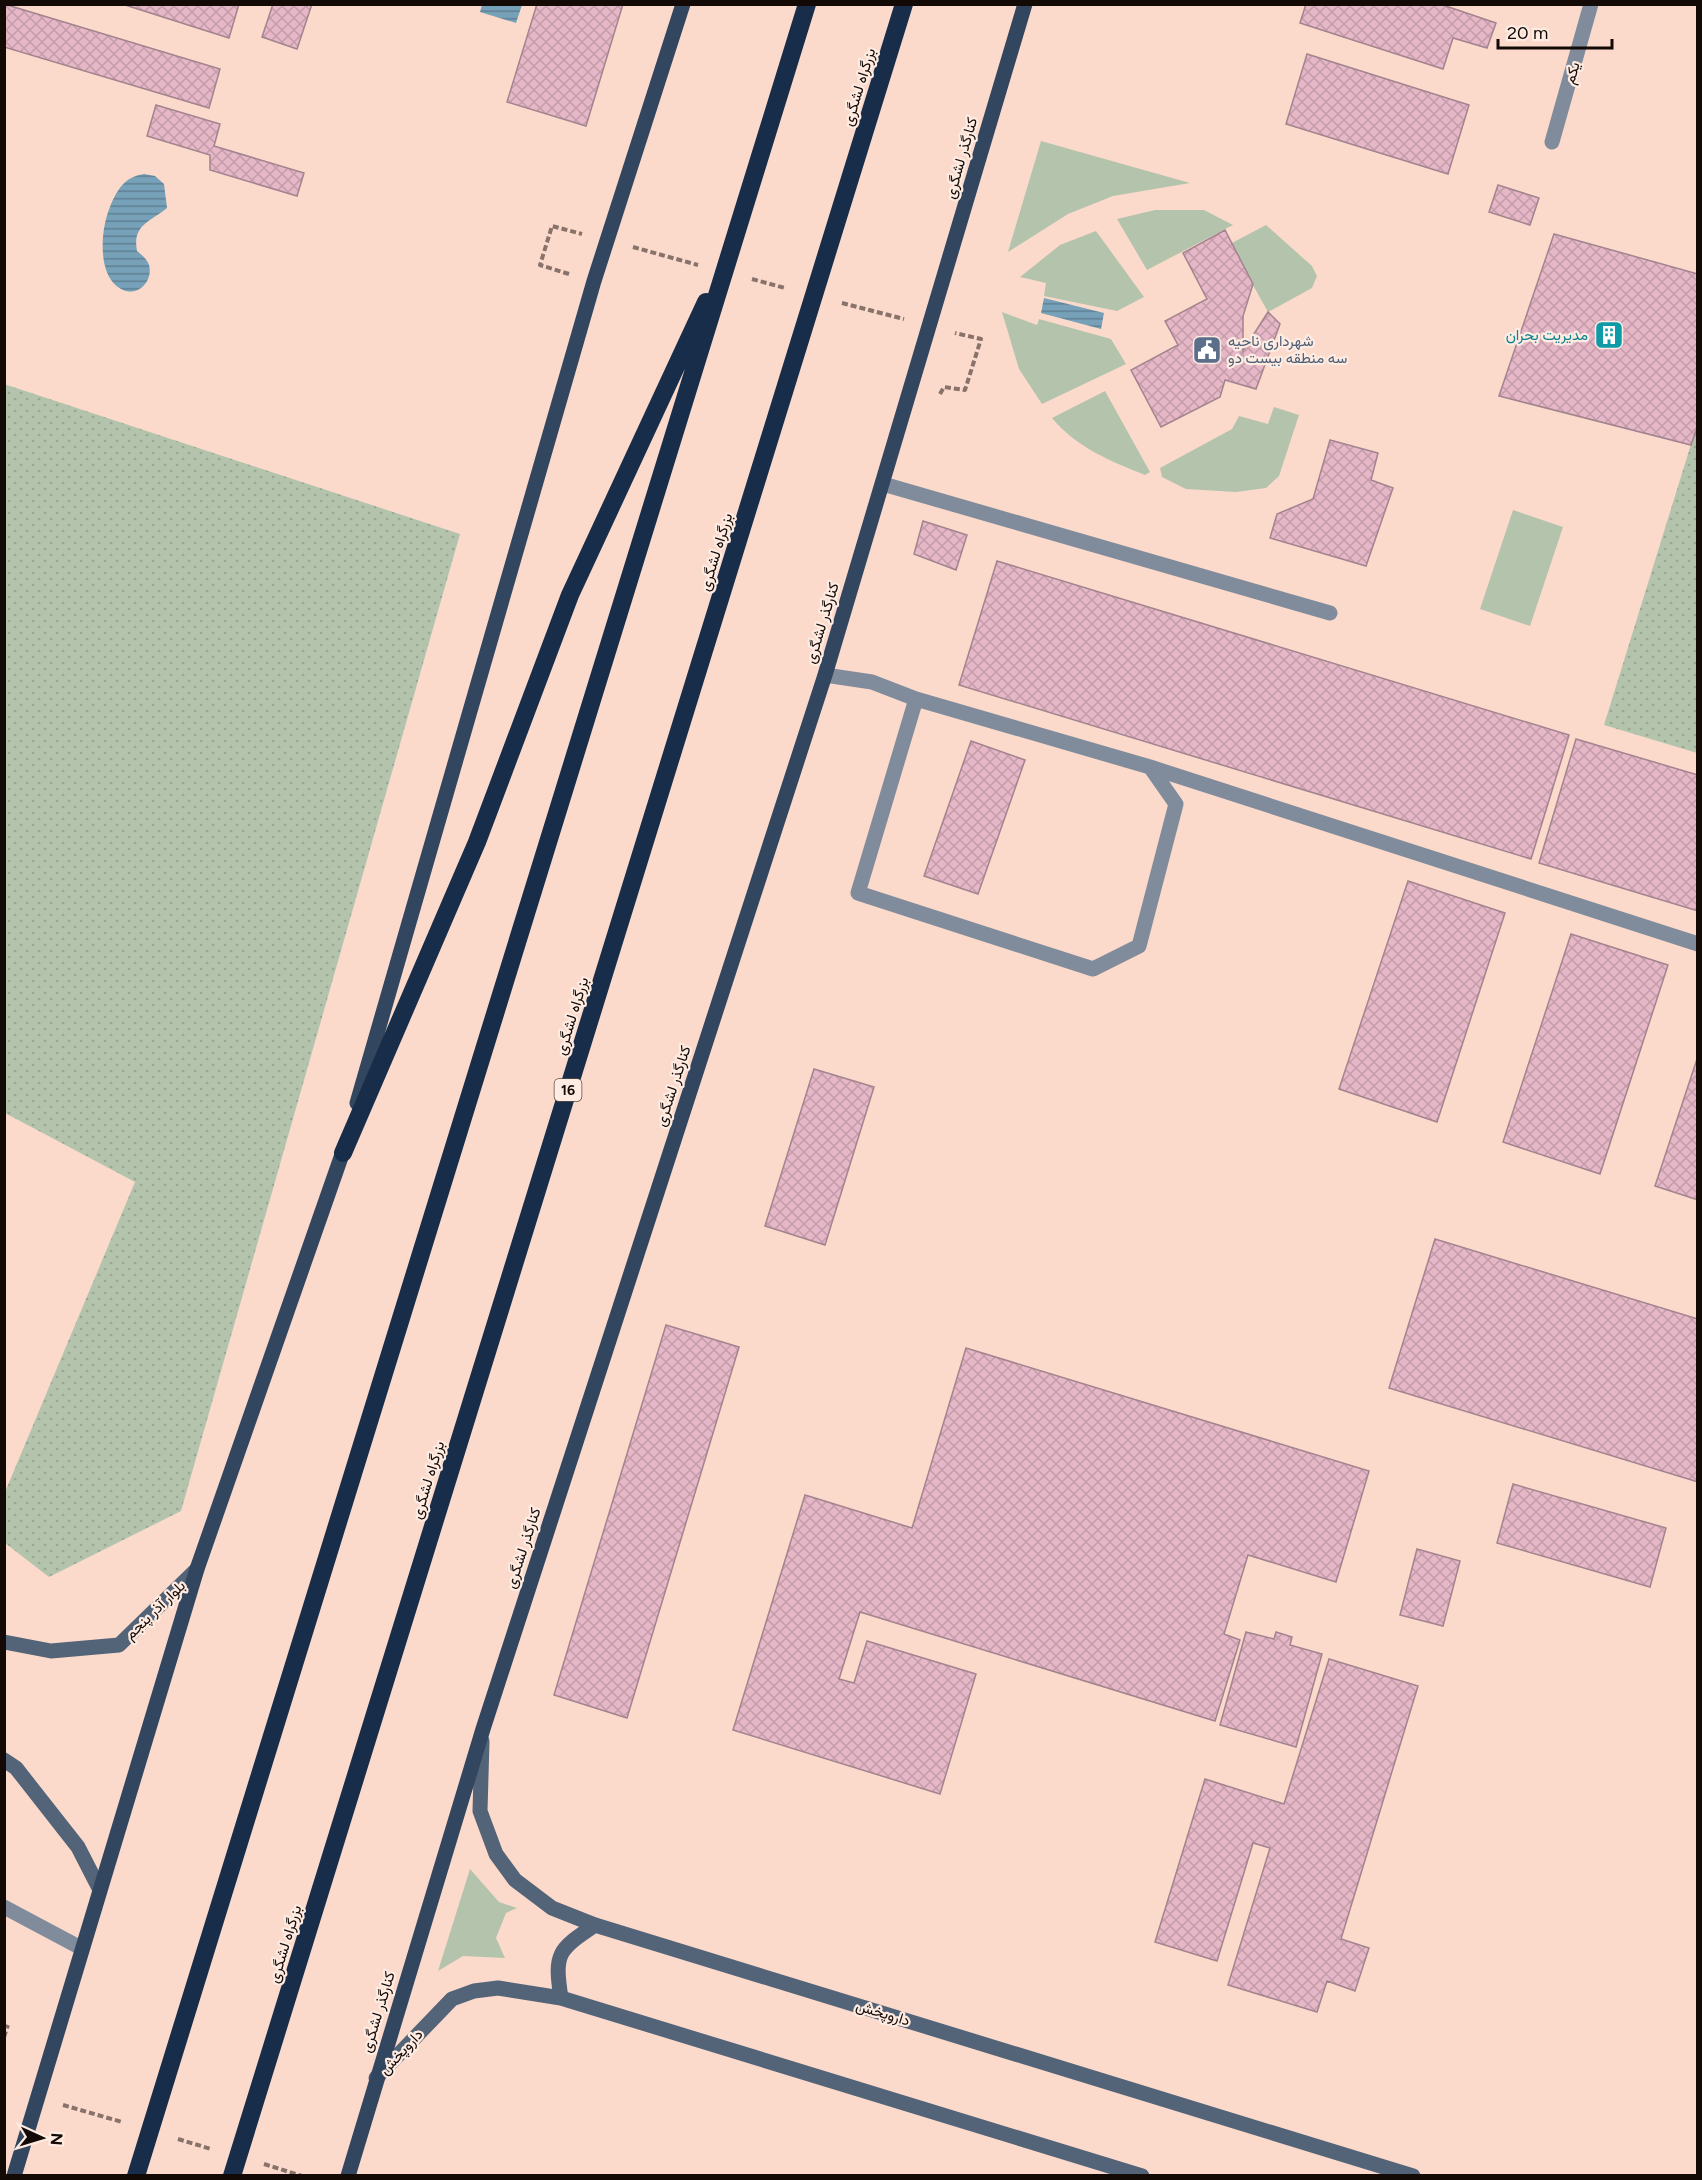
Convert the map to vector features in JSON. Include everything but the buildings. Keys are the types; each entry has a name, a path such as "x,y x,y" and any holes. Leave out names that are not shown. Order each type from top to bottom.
{"highway":[{"path":"136,2175 807,4"},
{"name":"بزرگراه لشگری","path":"232,2175 904,4"},
{"path":"343,1153 477,842 570,595 737,235"}],"main road":[{"path":"14,2175 197,1569 343,1153 594,281 683,4"},
{"name":"کنارگذر لشگری","path":"348,2175 483,1730 825,675 1025,4"}],"street":[{"name":"بلوار آذر پنجم","path":"4,1642 51,1651 119,1645 197,1569"},
{"name":"داروپخش","path":"483,1730 480,1811 496,1854 516,1880 552,1908 595,1925 1413,2175"},
{"path":"4,1760 16,1768 78,1847 99,1888"},
{"path":"561,1998 556,1966 566,1944 595,1925"},
{"name":"داروپخش","path":"376,2078 452,1999 474,1991 498,1988 561,1998 1142,2175"}],"lane":[{"name":"یکم","path":"1552,142 1591,4"},
{"path":"883,484 1330,613"},
{"path":"825,675 872,682 916,699 1150,767 1698,944"},
{"path":"916,699 858,893 1093,969 1139,946 1176,804 1150,767"},
{"path":"4,1907 81,1948"}],"path":[{"path":"540,266 552,226 585,235"},
{"path":"631,247 710,268"},
{"path":"744,277 789,289"},
{"path":"834,301 913,321"},
{"path":"944,387 965,390 981,339 947,330"},
{"path":"4,2037 8,2025"}],"green space":[{"path":"1041,141 1190,183 1113,196 1068,214 1008,252"},
{"path":"1155,210 1204,210 1233,225 1147,270 1117,219"},
{"path":"1266,225 1312,266 1317,276 1312,288 1268,312 1230,244"},
{"path":"1096,231 1144,297 1117,311 1044,296 1046,283 1020,277 1060,245"},
{"path":"1002,312 1037,325 1039,319 1111,339 1126,364 1042,404 1019,369"},
{"path":"4,384 460,534 181,1511 49,1577 5,1543 5,1492 135,1182 5,1113"},
{"path":"1105,391 1150,472 1145,475 1083,445 1052,418"},
{"path":"1274,407 1299,415 1279,476 1266,488 1236,492 1186,489 1162,477 1160,468 1232,429 1239,416 1268,424"},
{"path":"1697,425 1697,753 1604,725"},
{"path":"1513,510 1563,527 1530,626 1480,609"},
{"path":"470,1869 499,1902 517,1908 506,1913 496,1938 505,1958 463,1956 438,1971"}],"water":[{"path":"482,4 522,5 516,23 480,12"},
{"path":"144,174 155,176 164,184 167,208 144,225 137,235 137,251 144,257 150,270 145,285 131,292 116,286 109,277 103,254 104,229 110,207 119,190 126,181"},
{"path":"1044,298 1104,313 1101,329 1041,313"}],"place":[{"name":"مدیریت بحران","path":"1609,335"},
{"name":"شهرداری ناحیه سه منطقه بیست دو","path":"1207,350"}]}
